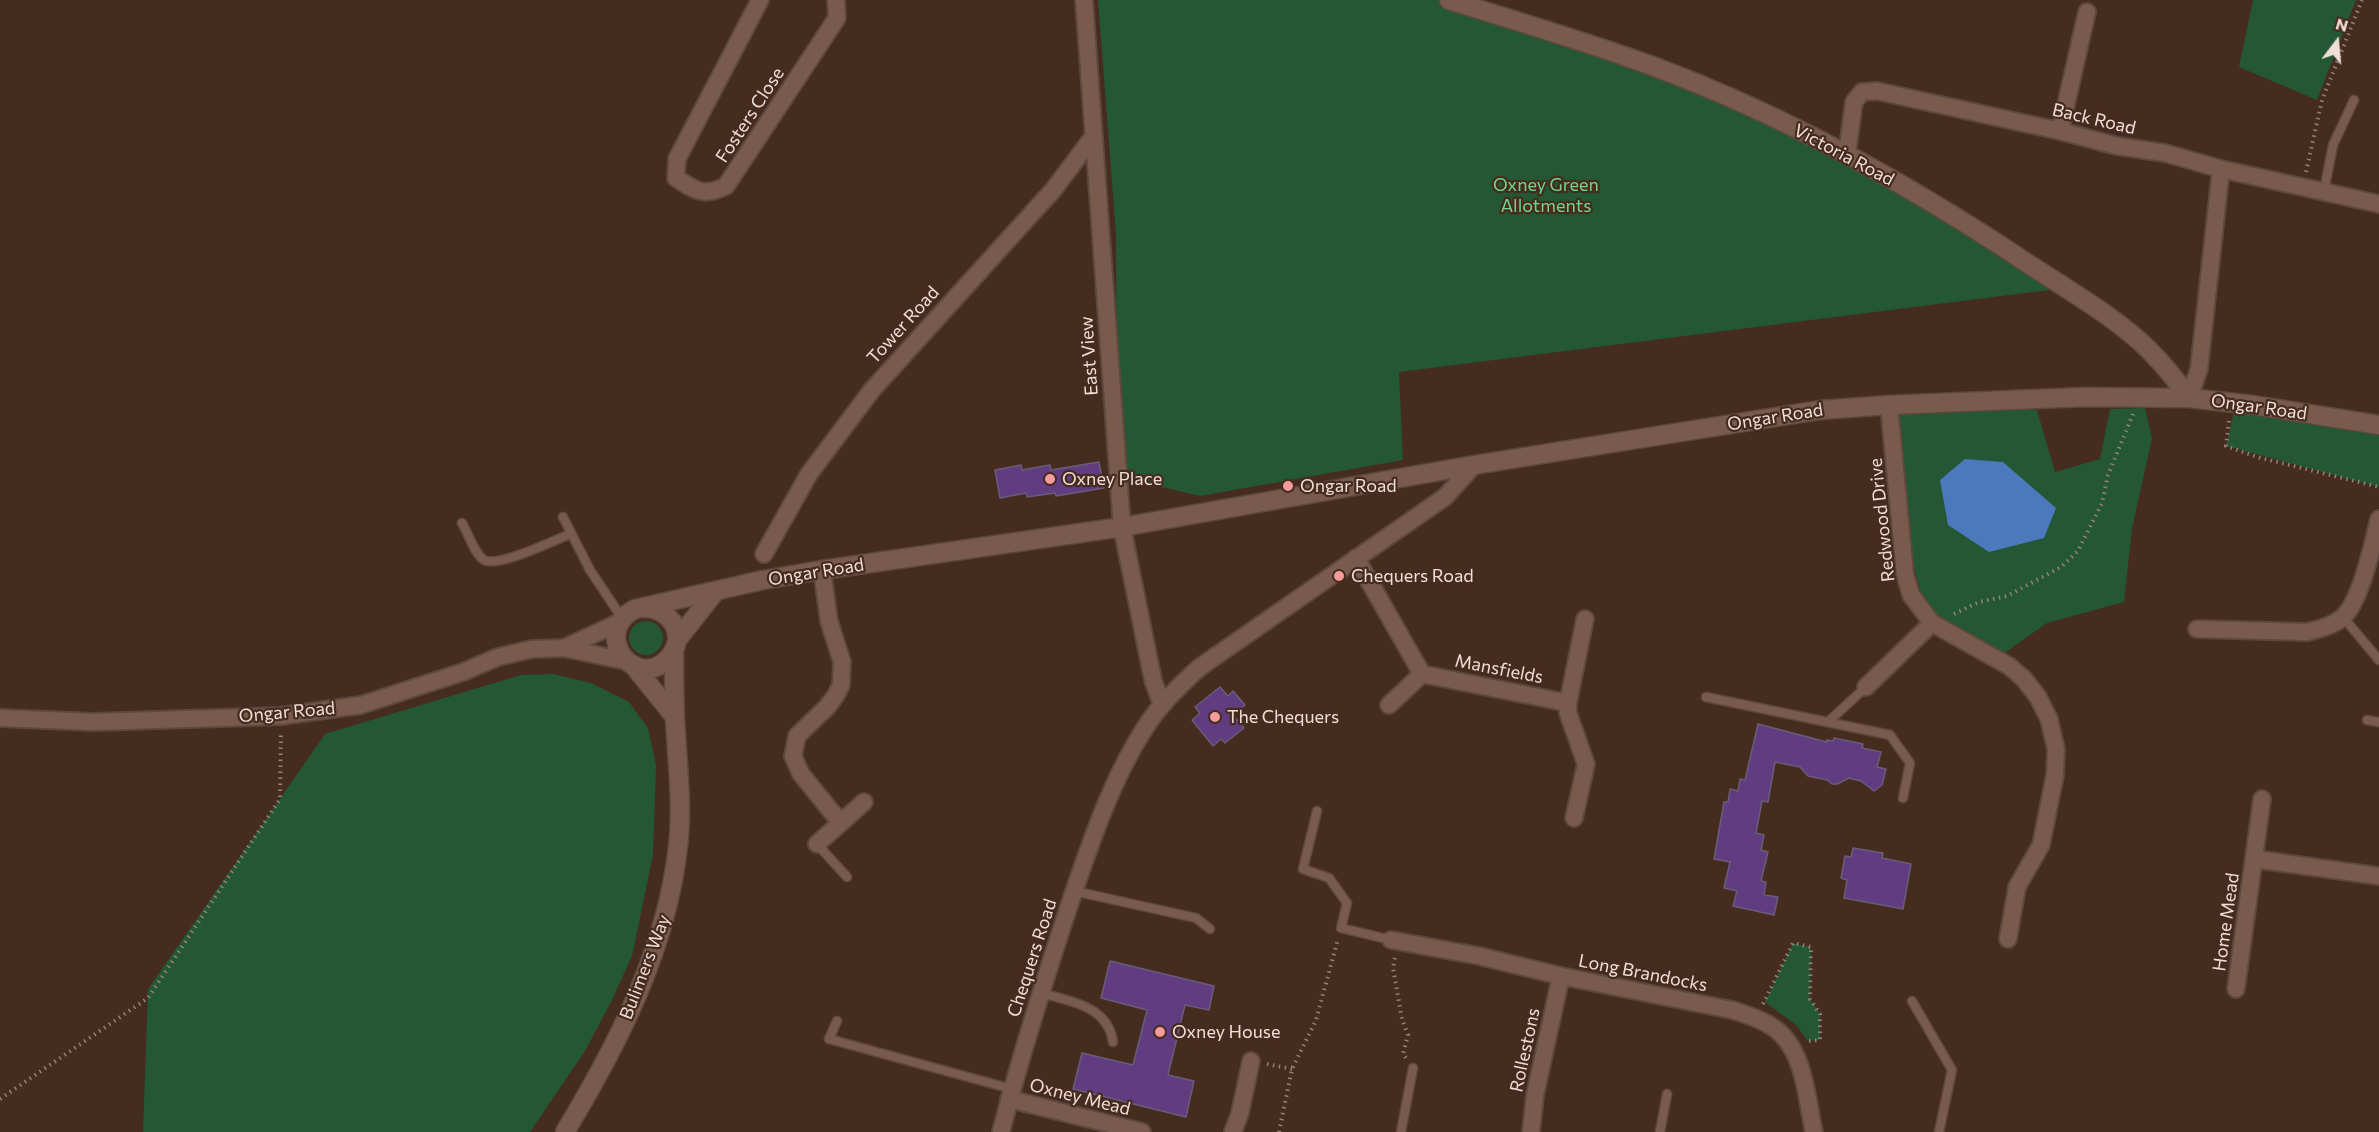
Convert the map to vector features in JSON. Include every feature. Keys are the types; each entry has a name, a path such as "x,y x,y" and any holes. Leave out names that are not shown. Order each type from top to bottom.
{"street":[{"name":"Fosters Close","path":"760,0 677,159 676,178 694,190 712,193 726,186 837,18 836,0"},
{"name":"East View","path":"1084,0 1122,527 1153,680 1162,705"},
{"name":"Victoria Road","path":"1449,0 1631,58 1729,98 1847,154 1999,244 2122,328 2147,348 2170,372 2189,398"},
{"path":"2061,131 2087,12"},
{"name":"Back Road","path":"1847,154 1854,102 1862,92 1877,91 2061,131 2117,146 2165,153 2221,169 2379,204"},
{"name":"Tower Road","path":"764,554 809,474 872,390 1054,189 1093,137"},
{"path":"2189,398 2199,369 2221,169"},
{"name":"Ongar Road","path":"564,648 621,620 635,609 763,580 1122,527 1474,465 1820,410 2085,397 2189,398 2232,402 2379,425"},
{"name":"Redwood Drive","path":"1889,405 1905,574 1911,595 1932,623 2009,666 2025,679 2038,697 2051,729 2056,749 2055,775 2041,846 2017,887 2008,939"},
{"name":"Chequers Road","path":"1001,1132 1041,993 1074,891 1111,793 1145,727 1162,705 1200,667 1445,497 1474,465"},
{"path":"2197,629 2307,632 2325,627 2343,617 2360,587 2379,519"},
{"path":"1356,558 1422,674 1389,705"},
{"path":"822,570 830,621 842,662 840,685 828,706 797,736 793,756 801,774 840,822"},
{"name":"Ongar Road","path":"0,718 94,722 281,716 361,705 463,672 498,657 532,649 564,648 647,668 658,666 668,659 715,592"},
{"path":"643,608 659,609 668,616 675,628 676,645"},
{"path":"621,620 615,641 618,651 675,717"},
{"path":"1574,818 1586,764 1568,713 1568,703 1585,620"},
{"path":"1866,687 1932,623"},
{"name":"Bulimers Way","path":"565,1132 628,1015 654,954 670,896 679,844 675,717 676,645"},
{"name":"Mansfields","path":"1422,674 1568,703"},
{"name":"Home Mead","path":"2236,990 2262,799"},
{"path":"818,844 864,802"},
{"name":"Home Mead","path":"2254,859 2379,876"},
{"name":"Long Brandocks","path":"1395,940 1732,1010 1754,1017 1773,1026 1790,1046 1800,1067 1814,1132"},
{"name":"Rollestons","path":"1533,1132 1535,1095 1561,976"},
{"path":"1233,1132 1240,1113 1251,1061"},
{"name":"Oxney Mead","path":"1011,1094 1142,1132"}],"lane":[{"path":"2324,192 2333,145 2354,100"},
{"path":"563,517 590,570 621,620"},
{"path":"462,523 484,560 492,562 504,560 570,534"},
{"path":"2343,617 2379,660"},
{"path":"1828,722 1866,687"},
{"path":"1706,697 1890,735 1910,762 1903,798"},
{"path":"2367,720 2379,722"},
{"path":"1317,812 1304,869 1329,878 1347,903 1341,928 1395,940"},
{"path":"818,844 846,877"},
{"path":"1074,891 1196,918 1210,929"},
{"path":"1041,993 1078,1003 1096,1011 1112,1031 1113,1042"},
{"path":"1912,1001 1952,1070 1939,1132"},
{"path":"837,1021 829,1039 1011,1094"},
{"path":"1401,1132 1413,1068"},
{"path":"1660,1132 1667,1094"}],"path":[{"path":"2303,187 2322,100 2362,0"},
{"path":"1932,623 1939,618 1959,613 1979,602 2007,596 2061,567 2078,551 2102,503 2109,475 2129,423 2142,398"},
{"path":"2232,402 2226,446 2257,457 2379,487"},
{"path":"0,1099 148,998 280,799 281,716"},
{"path":"1278,1132 1292,1069 1316,1020 1341,928"},
{"path":"1395,940 1393,968 1402,1019 1408,1035 1403,1054 1413,1068"},
{"path":"1754,1017 1765,1002 1793,943 1811,947 1810,999 1820,1014 1820,1040 1790,1046"},
{"path":"1251,1061 1292,1069"}],"green space":[{"name":"Oxney Green Allotments","path":"1098,0 1449,0 1631,58 1847,154 2065,288 1399,372 1403,460 1200,496 1132,480 1117,474 1116,234"},
{"path":"2253,0 2356,0 2317,100 2239,67"},
{"path":"2236,403 2379,425 2379,487 2226,446"},
{"path":"1959,408 2037,410 2055,472 2100,459 2110,409 2145,408 2152,438 2132,529 2124,602 2047,623 1996,659 1924,604 1914,567 1895,410"},
{"path":"646,621 658,626 663,638 658,650 646,655 634,650 629,638 634,626"},
{"path":"553,674 591,683 629,702 648,728 656,765 653,855 632,956 585,1051 530,1132 143,1132 148,989 325,734 521,675"},
{"path":"1793,943 1811,947 1810,999 1820,1014 1820,1040 1808,1041 1796,1025 1765,1002"}],"water":[{"path":"1965,459 2003,462 2056,508 2044,538 1989,552 1948,525 1940,480"}],"building":[{"name":"Oxney Place","path":"1099,462 1104,488 1056,496 1055,493 1027,497 1026,493 1000,498 995,470 1021,465 1022,470 1050,465 1051,470"},
{"name":"The Chequers","path":"1220,687 1228,696 1233,691 1245,705 1233,715 1244,728 1225,743 1221,739 1213,746 1192,720 1200,713 1195,707"},
{"path":"1758,724 1827,742 1827,740 1833,741 1834,738 1863,744 1862,748 1881,752 1877,767 1886,769 1882,785 1874,791 1861,781 1849,778 1832,784 1827,780 1808,776 1800,767 1775,762 1768,802 1762,801 1756,833 1764,835 1761,850 1768,852 1761,881 1766,882 1764,895 1778,897 1774,915 1733,906 1737,891 1724,888 1730,862 1714,859 1724,802 1728,802 1730,789 1738,791 1740,779 1745,780"},
{"path":"1853,848 1883,853 1882,858 1911,864 1903,909 1844,898 1847,880 1841,878 1845,856 1851,857"},
{"name":"Oxney House","path":"1110,961 1214,986 1209,1010 1185,1005 1168,1075 1194,1081 1186,1117 1073,1089 1082,1053 1133,1065 1147,1010 1101,998"}],"place":[{"name":"Oxney Place","path":"1050,479"},
{"name":"Ongar Road","path":"1288,486"},
{"name":"Chequers Road","path":"1339,576"},
{"name":"The Chequers","path":"1215,717"},
{"name":"Oxney House","path":"1160,1032"}]}
